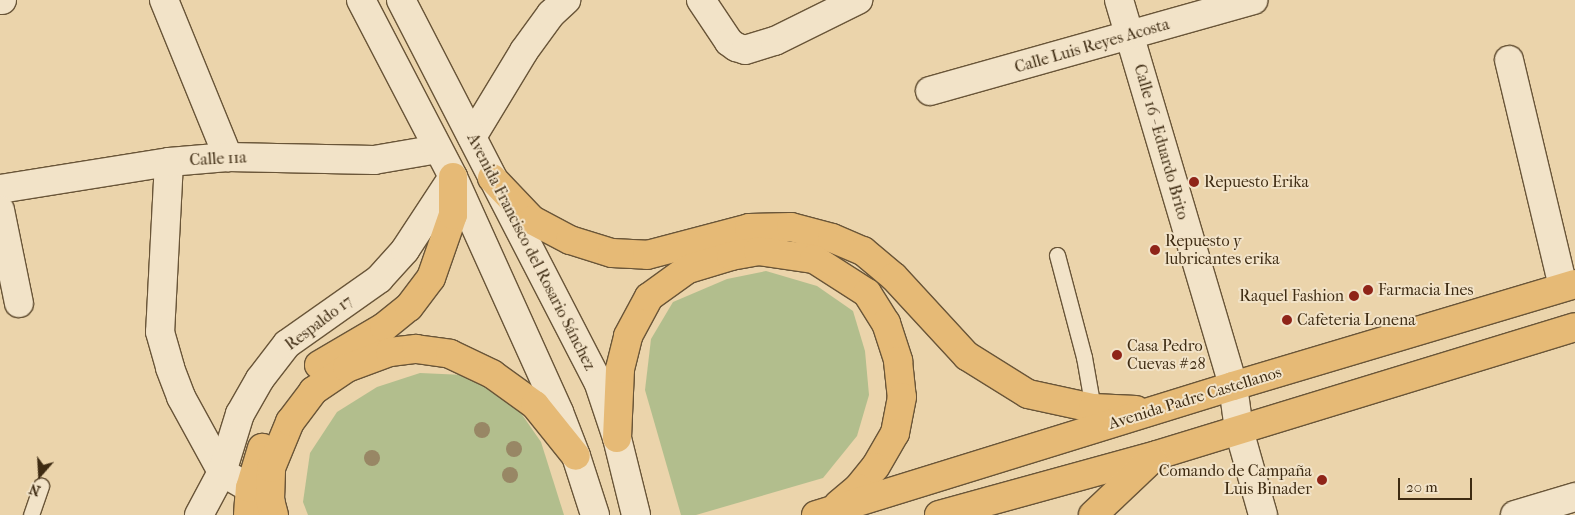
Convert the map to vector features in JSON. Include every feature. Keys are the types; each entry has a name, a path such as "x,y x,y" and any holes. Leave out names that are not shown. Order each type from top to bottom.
{"main road":[{"path":"265,501 270,424 308,372 384,327 409,307 431,278 453,215 453,177"},
{"path":"492,178 532,220 570,240 612,253 647,255 749,228 791,227 832,238 863,252 894,277 967,356 1028,394 1093,408 1155,411"},
{"path":"617,438 620,369 628,336 649,297 688,269 731,256 758,251 814,259 867,293 886,323 898,360 902,397 894,432 875,467 858,488 824,512"},
{"name":"Avenida Padre Castellanos","path":"824,512 1569,285"},
{"path":"939,515 1157,455 1575,327"},
{"path":"248,515 265,501 271,468 290,422 313,390 347,368 390,352 416,349 450,354 492,374 535,405 576,456"},
{"path":"1094,515 1157,455"}],"street":[{"path":"164,0 228,157"},
{"path":"362,0 453,177 576,456 595,515"},
{"name":"Avenida Francisco del Rosario Sánchez","path":"401,0 598,381 617,438 636,515"},
{"path":"472,137 524,51 551,14 566,0"},
{"path":"701,0 729,42 736,48 745,50 775,41 858,0"},
{"name":"Calle 16 - Eduardo Brito","path":"1119,0 1233,386 1239,430 1264,515"},
{"name":"Calle Luis Reyes Acosta","path":"930,91 1253,0"},
{"path":"1509,60 1569,285"},
{"name":"Calle 11a","path":"0,189 168,162 228,157 374,160 438,149"},
{"path":"168,162 160,332 181,397 222,472 265,501"},
{"name":"Respaldo 17","path":"199,515 222,472 240,414 260,379 287,344 379,279 405,250 453,177"},
{"path":"0,210 19,304"},
{"path":"1515,515 1575,497"}],"lane":[{"path":"1057,255 1084,357 1093,408"},
{"path":"31,515 41,486"}],"green space":[{"path":"766,271 817,286 853,311 865,351 869,395 857,436 823,478 696,515 681,515 645,390 651,339 673,302 727,279"},
{"path":"420,373 464,375 514,403 541,442 564,515 308,515 303,502 310,453 337,412 377,387"}],"place":[{"name":"Repuesto Erika","path":"1194,182"},
{"name":"Repuesto y lubricantes erika","path":"1155,250"},
{"name":"Farmacia Ines","path":"1368,290"},
{"name":"Raquel Fashion","path":"1354,296"},
{"name":"Cafeteria Lonena","path":"1287,320"},
{"name":"Casa Pedro Cuevas #28","path":"1117,355"},
{"name":"Comando de Campaña Luis Binader","path":"1322,480"}]}
